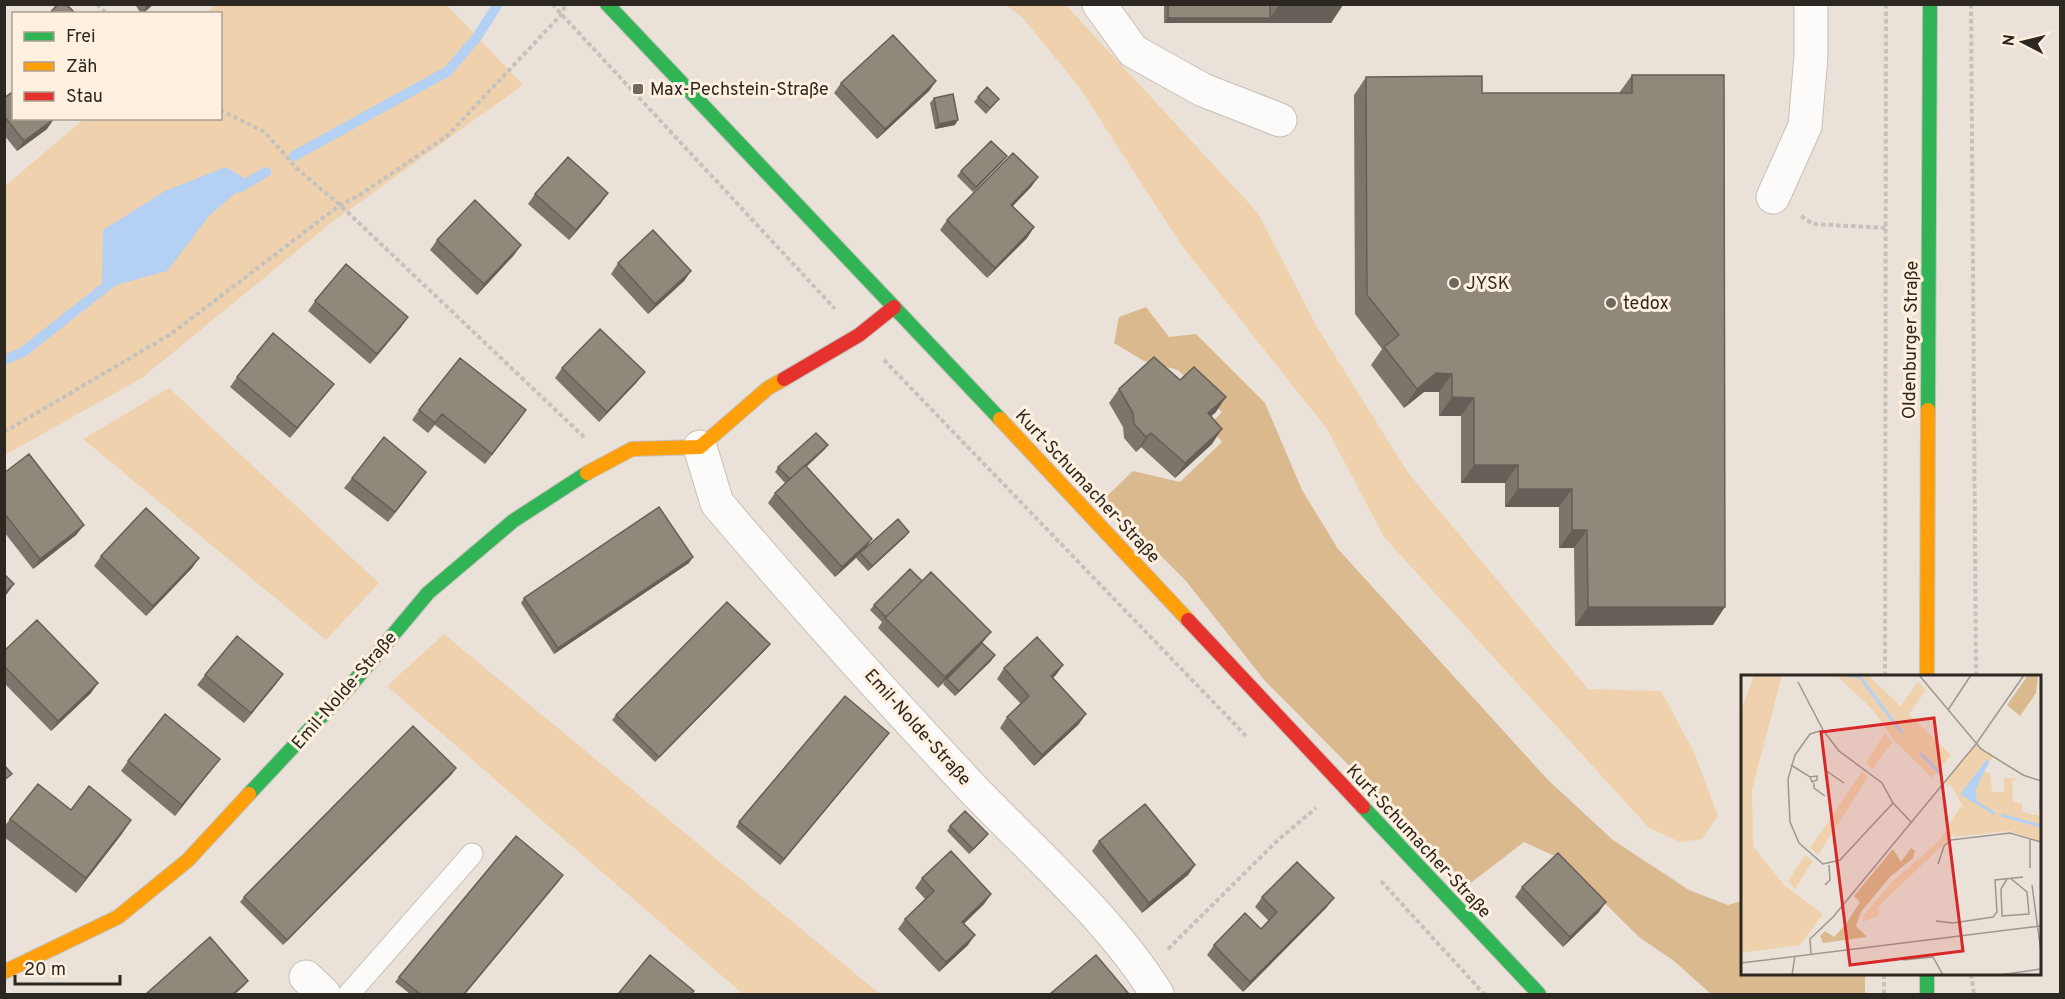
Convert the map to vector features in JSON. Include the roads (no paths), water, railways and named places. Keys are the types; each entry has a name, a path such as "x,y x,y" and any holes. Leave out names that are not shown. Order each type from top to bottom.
{"street":[{"name":"Kurt-Schumacher-Straße","path":"607,4 1539,994"},
{"path":"1099,4 1133,51 1203,90 1280,120"},
{"path":"1773,197 1805,126 1811,57 1811,4"},
{"name":"Oldenburger Straße","path":"1927,675 1930,4"},
{"path":"700,447 768,388 859,335 894,307"},
{"name":"Emil-Nolde-Straße","path":"4,972 118,917 188,860 351,685 428,593 513,521 608,460 632,449 700,447 717,503 753,546 972,787 1088,909 1150,983"},
{"path":"1927,975 1927,994"}],"lane":[{"path":"349,994 472,854"}],"water":[{"path":"226,167 249,181 209,216 167,271 102,289 103,230 165,191"}],"waterway":[{"path":"294,156 448,71 477,37 498,4"},
{"path":"239,188 266,172"},
{"path":"4,360 23,352 113,281"}],"place":[{"name":"Max-Pechstein-Straße","path":"638,89"},
{"name":"JYSK","path":"1454,283"},
{"name":"tedox","path":"1611,303"}]}
